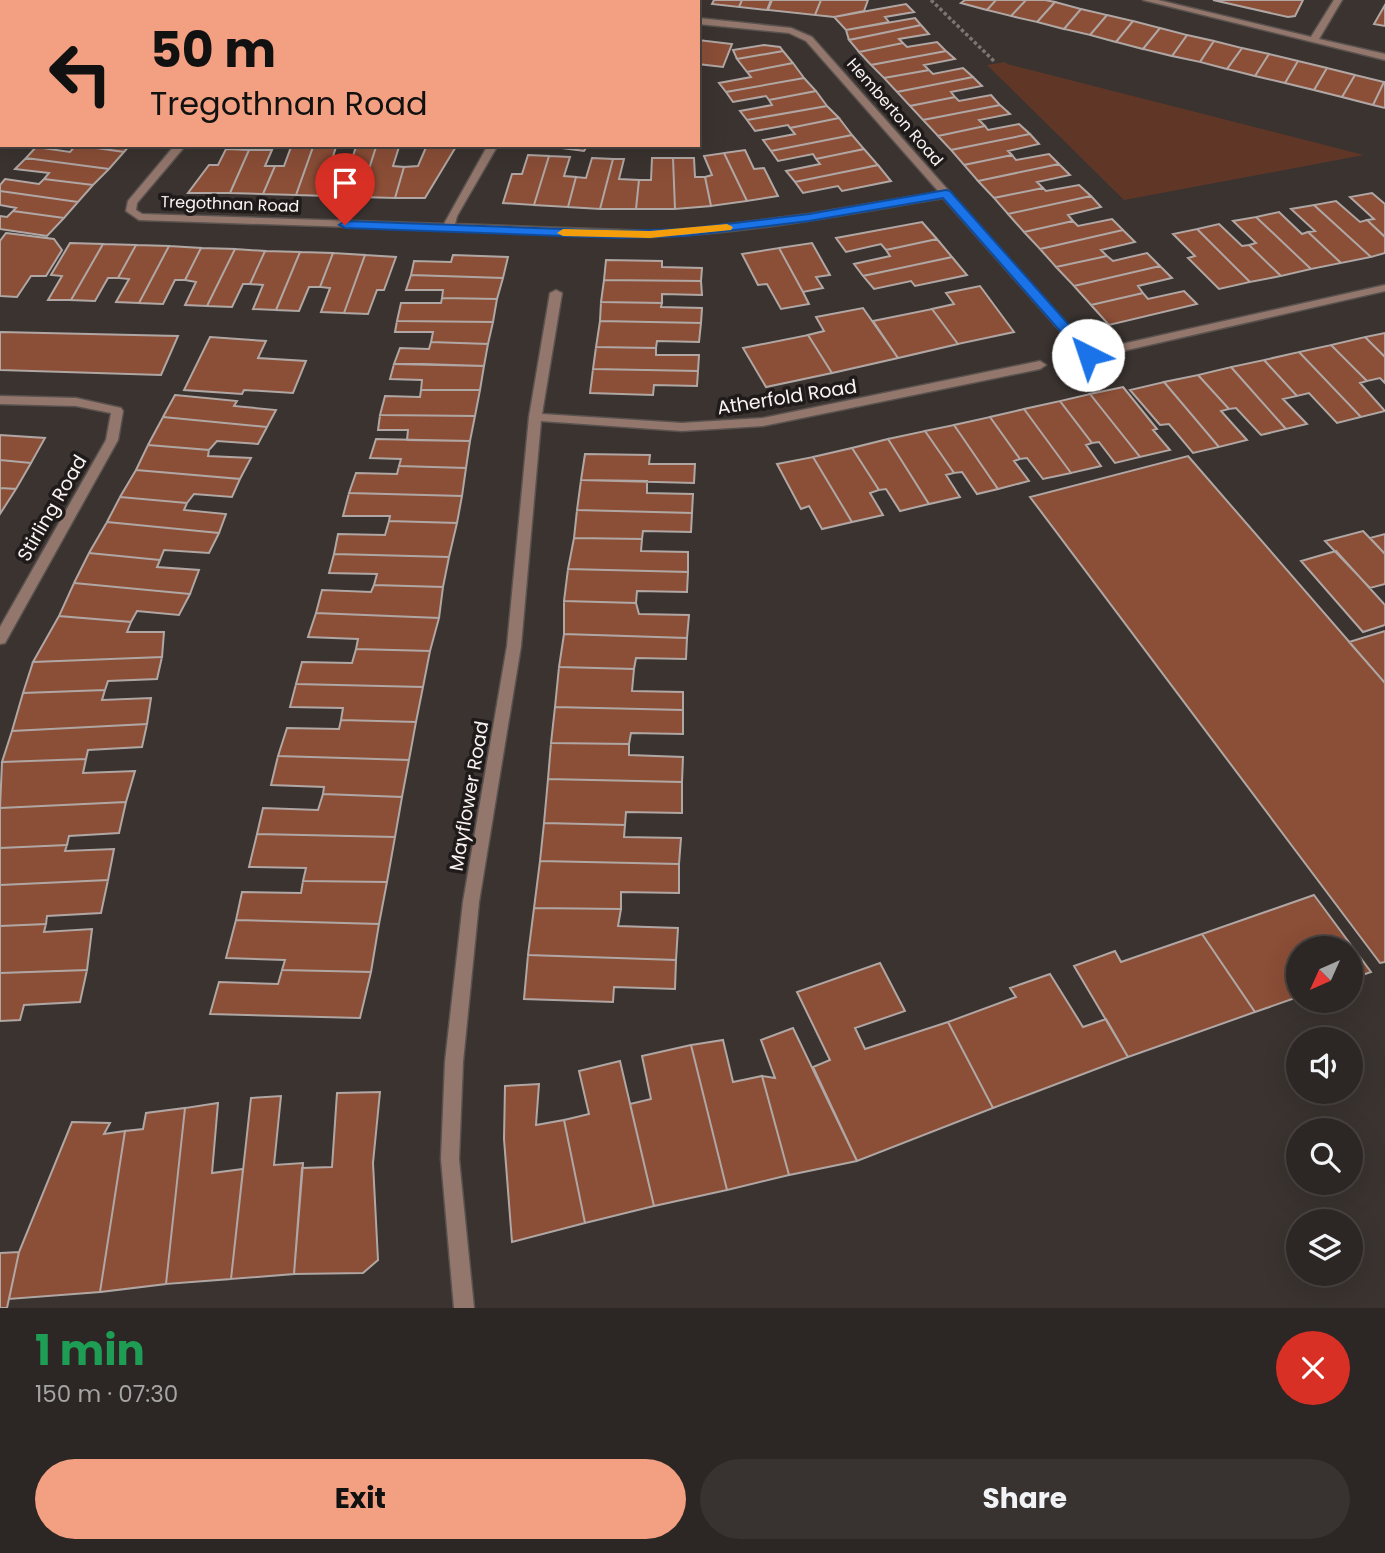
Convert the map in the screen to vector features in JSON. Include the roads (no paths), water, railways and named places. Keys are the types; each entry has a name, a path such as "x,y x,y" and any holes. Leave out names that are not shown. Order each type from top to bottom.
{"street":[{"path":"1147,0 1385,57"},
{"path":"1314,40 1338,0"},
{"name":"Hemberton Road","path":"700,21 791,31 804,35 1088,355 1385,288"},
{"name":"Tregothnan Road","path":"179,147 132,202 131,211 139,217 618,234 685,233 809,217 946,194"},
{"path":"448,229 452,216 492,147"},
{"name":"Mayflower Road","path":"464,1308 450,1159 454,1062 471,902 514,646 535,418 556,293"},
{"name":"Atherfold Road","path":"535,418 682,427 742,425 802,416 1040,365"},
{"name":"Stirling Road","path":"0,400 97,404 117,411 112,440 0,638"}]}
